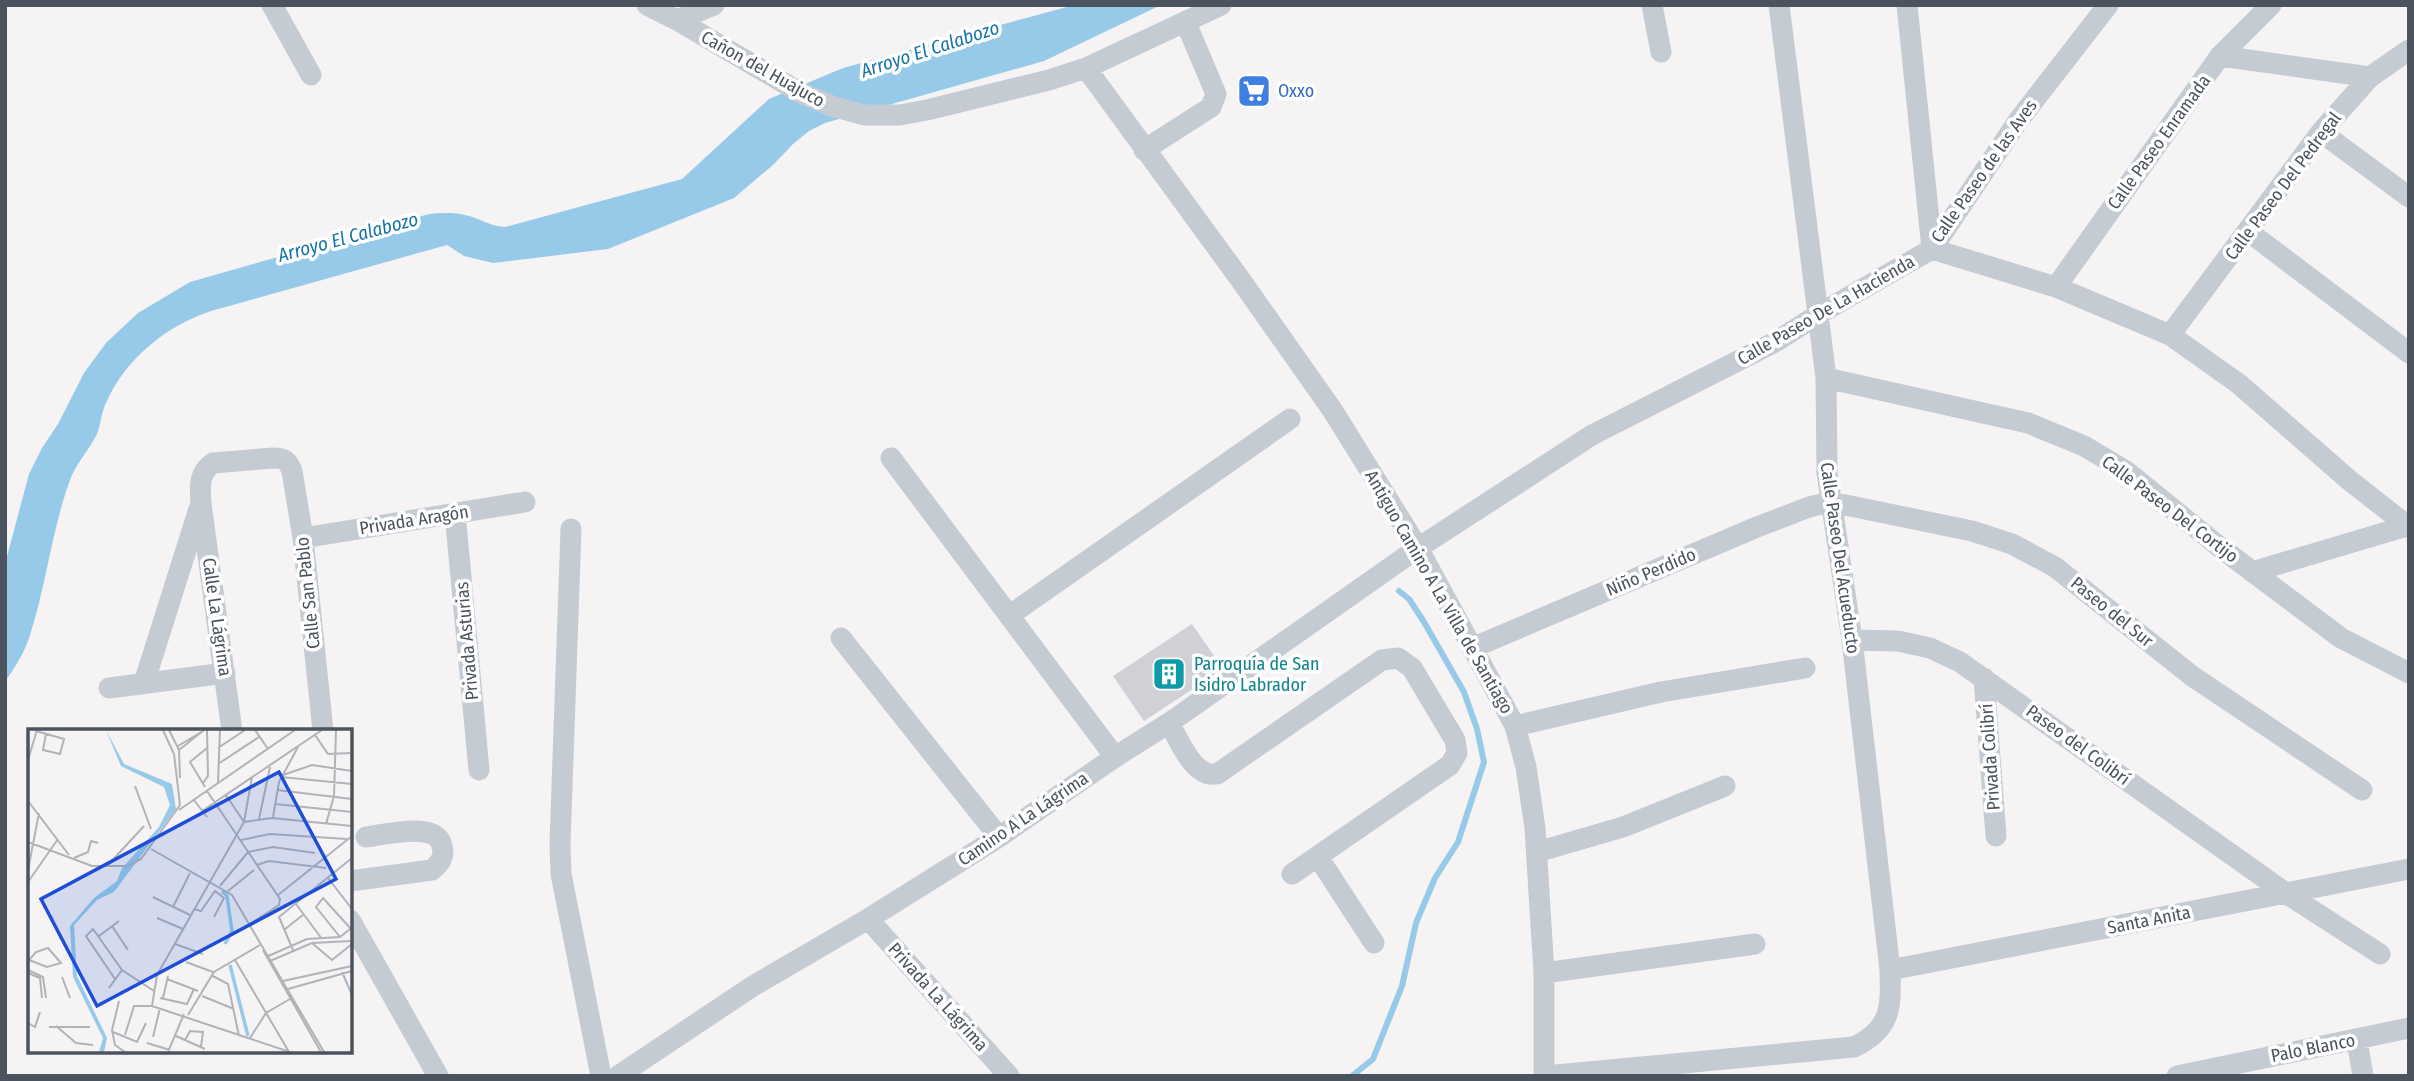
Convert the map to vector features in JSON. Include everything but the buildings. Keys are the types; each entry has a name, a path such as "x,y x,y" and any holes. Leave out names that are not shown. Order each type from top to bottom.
{"street":[{"path":"272,5 311,75"},
{"name":"Cañon del Huajuco","path":"646,5 677,20 801,93 864,115 900,115 927,110 1049,80 1086,68 1221,5"},
{"path":"677,20 714,5"},
{"path":"1652,5 1661,52"},
{"name":"Calle Paseo Del Acueducto","path":"1545,1076 1854,1047 1868,1041 1882,1026 1891,1002 1890,970 1852,640 1827,473 1826,378 1819,314 1779,5"},
{"name":"Calle Paseo de las Aves","path":"1907,5 1932,249"},
{"name":"Calle Paseo de las Aves","path":"1932,249 2018,121 2108,5"},
{"name":"Calle Paseo Enramada","path":"2056,288 2220,56 2271,5"},
{"path":"1144,150 1211,107 1215,100 1216,94 1186,23"},
{"name":"Calle Paseo Del Pedregal","path":"2170,335 2321,132 2370,77 2409,50"},
{"path":"2220,56 2370,77"},
{"name":"Antiguo Camino A La Villa de Santiago","path":"1086,68 1333,411 1418,548 1515,726 1532,796 1537,852 1544,973 1545,1076"},
{"path":"2321,132 2409,197"},
{"path":"2249,232 2409,353"},
{"name":"Calle Paseo De La Hacienda","path":"1418,548 1592,435 1777,341 1932,249 2056,288 2170,335 2239,384 2349,480 2408,527"},
{"name":"Calle Paseo Del Cortijo","path":"1826,378 2028,423 2084,446 2126,471 2252,572 2341,638 2409,673"},
{"path":"1010,615 1290,419"},
{"name":"Calle La Lágrima","path":"232,729 201,504 202,474 213,463 283,458"},
{"name":"Calle San Pablo","path":"283,458 292,471 303,538 323,729"},
{"path":"891,458 1115,757"},
{"name":"Privada Aragón","path":"303,538 525,502"},
{"name":"Niño Perdido","path":"1472,648 1757,527 1831,502"},
{"name":"Paseo del Sur","path":"1831,502 1972,531 2012,544 2055,567 2192,676 2362,790"},
{"name":"Calle La Lágrima","path":"144,683 201,504"},
{"name":"Privada Asturias","path":"455,513 479,770"},
{"path":"2252,572 2408,527"},
{"path":"571,529 561,874 601,1076"},
{"name":"Camino A La Lágrima","path":"618,1076 752,986 868,919 999,837 1169,723 1418,548"},
{"path":"841,638 999,837"},
{"name":"Paseo del Colibrí","path":"1852,640 1898,641 1930,648 1960,662 2287,894 2380,954"},
{"path":"1169,723 1198,770 1211,775 1217,774 1382,660 1398,658 1412,668 1455,740 1457,753 1450,765 1429,782 1292,874"},
{"path":"1515,726 1661,692 1805,668"},
{"path":"109,688 225,673"},
{"name":"Privada Colibrí","path":"1984,678 1996,836"},
{"path":"1537,852 1623,827 1726,786"},
{"path":"352,881 432,870 440,863 443,851 441,840 434,833 425,830 366,837"},
{"path":"1318,857 1374,943"},
{"name":"Santa Anita","path":"1890,970 2409,869"},
{"name":"Privada La Lágrima","path":"868,919 1009,1076"},
{"path":"352,924 438,1076"},
{"path":"1544,973 1755,944"},
{"name":"Palo Blanco","path":"2177,1076 2409,1028"},
{"path":"2357,1040 2363,1076"}],"water":[{"name":"Arroyo El Calabozo","path":"1074,5 1161,5 1044,61 825,123 793,144 734,198 608,249 493,263 464,256 447,245 211,311 194,317 163,335 136,359 114,387 104,407 97,434 72,475 59,514 30,635 23,653 5,682 5,564 29,474 84,373 106,343 138,313 190,282 429,214 460,214 505,227 682,179 769,99 843,68"}],"waterway":[{"path":"1352,1076 1373,1059 1402,986 1416,923 1435,878 1458,842 1484,762 1477,729 1464,692 1424,622 1409,599 1399,591"}],"place":[{"name":"Oxxo","path":"1254,91"},
{"name":"Parroquía de San Isidro Labrador","path":"1169,674"}]}
